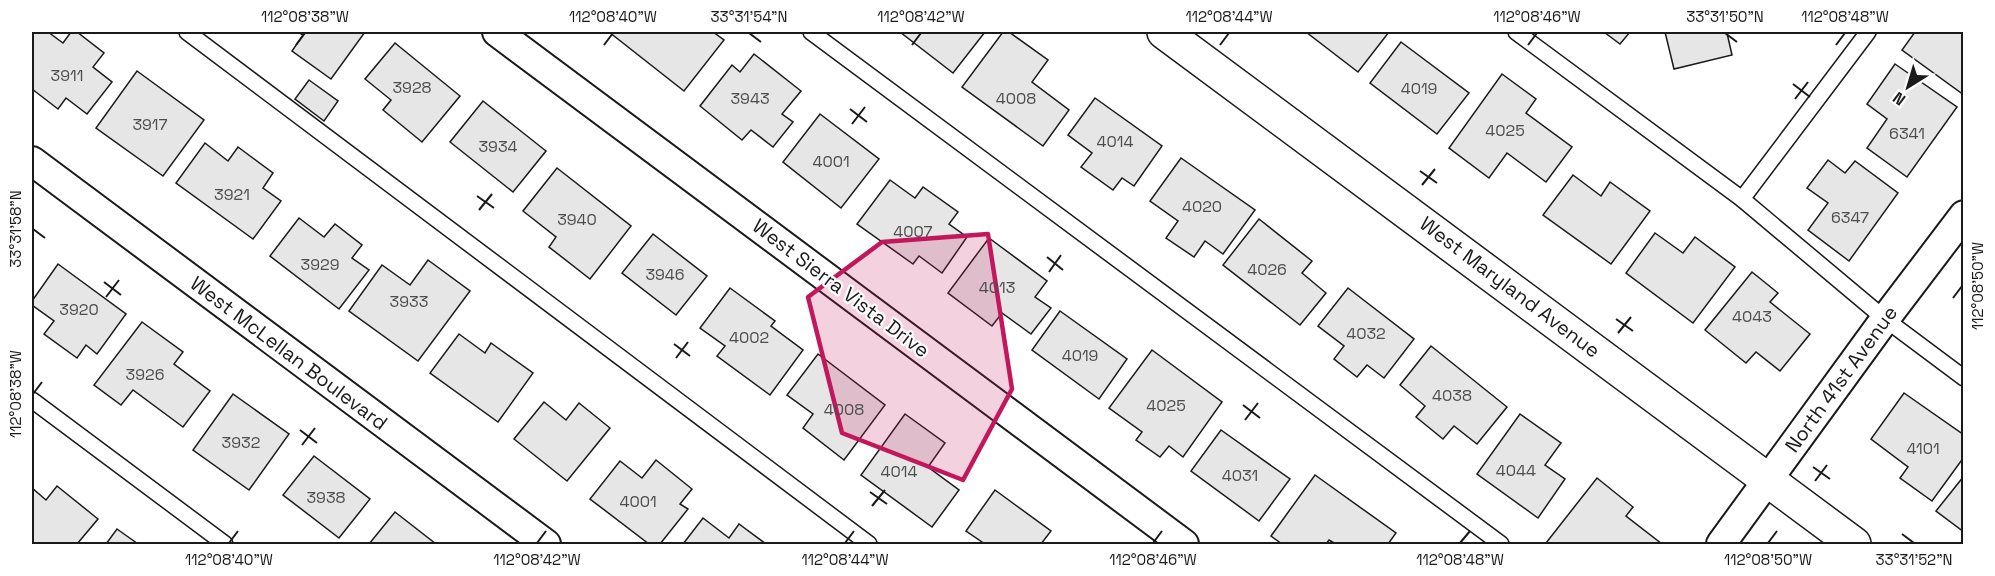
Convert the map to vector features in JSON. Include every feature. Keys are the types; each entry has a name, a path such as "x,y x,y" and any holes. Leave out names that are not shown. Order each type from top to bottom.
{"street":[{"name":"West Sierra Vista Drive","path":"497,32 1184,544"},
{"name":"West Maryland Avenue","path":"1164,32 1854,544"},
{"name":"West McLellan Boulevard","path":"32,161 546,544"},
{"name":"North 41st Avenue","path":"1721,544 1964,215"}],"lane":[{"path":"187,32 869,544"},
{"path":"811,32 1501,544"},
{"path":"1516,32 1742,199 1885,319 1964,378"},
{"path":"1742,199 1868,32"},
{"path":"32,399 225,544"}],"highlighted area":[{"path":"988,234 1012,389 963,480 842,433 808,297 882,242"}],"building":[{"path":"32,32 48,32 63,43 71,32 77,32 104,53 93,67 112,82 87,114 66,98 58,109 32,89"},
{"path":"298,32 365,32 331,79 292,51 303,35"},
{"path":"609,32 713,32 724,40 684,91"},
{"path":"900,32 985,32 953,73"},
{"path":"1003,32 1009,32 1048,60 1032,82 1069,110 1043,146 962,87"},
{"path":"1306,32 1389,32 1358,72"},
{"path":"1604,32 1630,32 1620,44"},
{"path":"1665,32 1732,32 1727,33 1732,55 1674,69"},
{"path":"1915,32 1964,32 1964,95 1902,50"},
{"path":"1401,42 1469,93 1437,134 1370,83"},
{"path":"395,43 460,96 422,142 383,110 391,100 365,79"},
{"path":"754,54 801,91 782,114 793,122 773,147 751,130 742,140 700,106 732,65 740,72"},
{"path":"1895,64 1957,107 1907,177 1867,148 1887,119 1867,104"},
{"path":"137,71 204,120 163,176 96,128"},
{"path":"1502,74 1536,99 1526,113 1572,147 1546,182 1507,153 1489,178 1449,148"},
{"path":"309,80 338,101 324,121 295,99"},
{"path":"1095,98 1162,146 1134,186 1122,178 1113,190 1081,167 1092,153 1068,135"},
{"path":"483,101 546,151 513,192 450,142"},
{"path":"820,114 879,159 841,208 783,162"},
{"path":"205,143 228,161 238,147 273,173 263,188 281,201 253,239 176,183"},
{"path":"1181,158 1255,210 1223,254 1205,241 1194,257 1166,238 1178,221 1150,201"},
{"path":"1828,160 1845,173 1855,161 1898,193 1849,261 1808,230 1828,203 1807,188"},
{"path":"557,168 631,226 590,279 549,247 556,237 523,211"},
{"path":"1573,175 1601,196 1610,182 1650,211 1611,264 1543,215"},
{"path":"890,180 915,198 923,187 958,212 949,224 967,237 942,273 919,256 913,264 857,224"},
{"path":"299,218 324,237 335,224 362,245 352,258 369,270 339,309 270,256"},
{"path":"1259,219 1312,261 1302,273 1326,293 1300,325 1223,265"},
{"path":"1655,233 1683,253 1695,237 1735,267 1693,323 1626,273"},
{"path":"653,234 707,276 676,315 622,273"},
{"path":"989,238 1047,281 1035,297 1051,308 1031,334 1002,313 992,326 948,293"},
{"path":"428,260 470,291 418,361 349,311 382,265 410,285"},
{"path":"58,264 126,314 97,354 86,345 77,358 44,334 54,321 32,305 32,301"},
{"path":"1752,272 1778,293 1770,302 1810,334 1780,371 1756,352 1746,363 1705,330"},
{"path":"730,288 775,321 771,326 803,350 770,395 717,356 725,346 700,328"},
{"path":"1348,288 1414,339 1384,378 1367,365 1357,377 1334,359 1344,346 1318,326"},
{"path":"1060,311 1127,359 1099,399 1032,350"},
{"path":"142,322 183,352 174,364 210,391 183,427 133,390 121,405 94,385"},
{"path":"459,334 485,353 491,343 533,373 498,422 430,373"},
{"path":"1431,346 1507,407 1477,444 1454,426 1443,439 1416,417 1425,406 1400,385"},
{"path":"1152,350 1222,402 1183,457 1169,446 1160,457 1136,440 1142,432 1109,408"},
{"path":"818,354 885,405 844,460 803,428 813,414 787,395"},
{"path":"1904,393 1964,435 1964,457 1932,501 1900,478 1908,467 1871,439"},
{"path":"233,394 289,434 249,490 193,450"},
{"path":"544,402 566,420 579,403 610,428 567,481 514,439"},
{"path":"905,414 945,443 928,467 959,490 932,527 861,475"},
{"path":"1520,414 1561,443 1545,465 1565,479 1538,518 1477,474"},
{"path":"1221,430 1290,479 1259,521 1191,471"},
{"path":"314,456 370,499 339,538 283,495"},
{"path":"656,460 692,489 680,504 688,509 660,544 649,544 590,499 620,461 642,478"},
{"path":"1315,475 1396,533 1388,544 1336,544 1329,540 1326,544 1282,544 1271,536"},
{"path":"1964,476 1964,532 1936,511"},
{"path":"1597,478 1633,507 1626,516 1662,544 1546,543"},
{"path":"57,486 98,519 77,544 32,544 32,488 46,500"},
{"path":"995,490 1051,531 1041,544 985,544 966,531"},
{"path":"395,512 436,544 369,544"},
{"path":"703,518 729,538 739,524 766,544 683,544"},
{"path":"117,529 138,544 106,544"}]}
